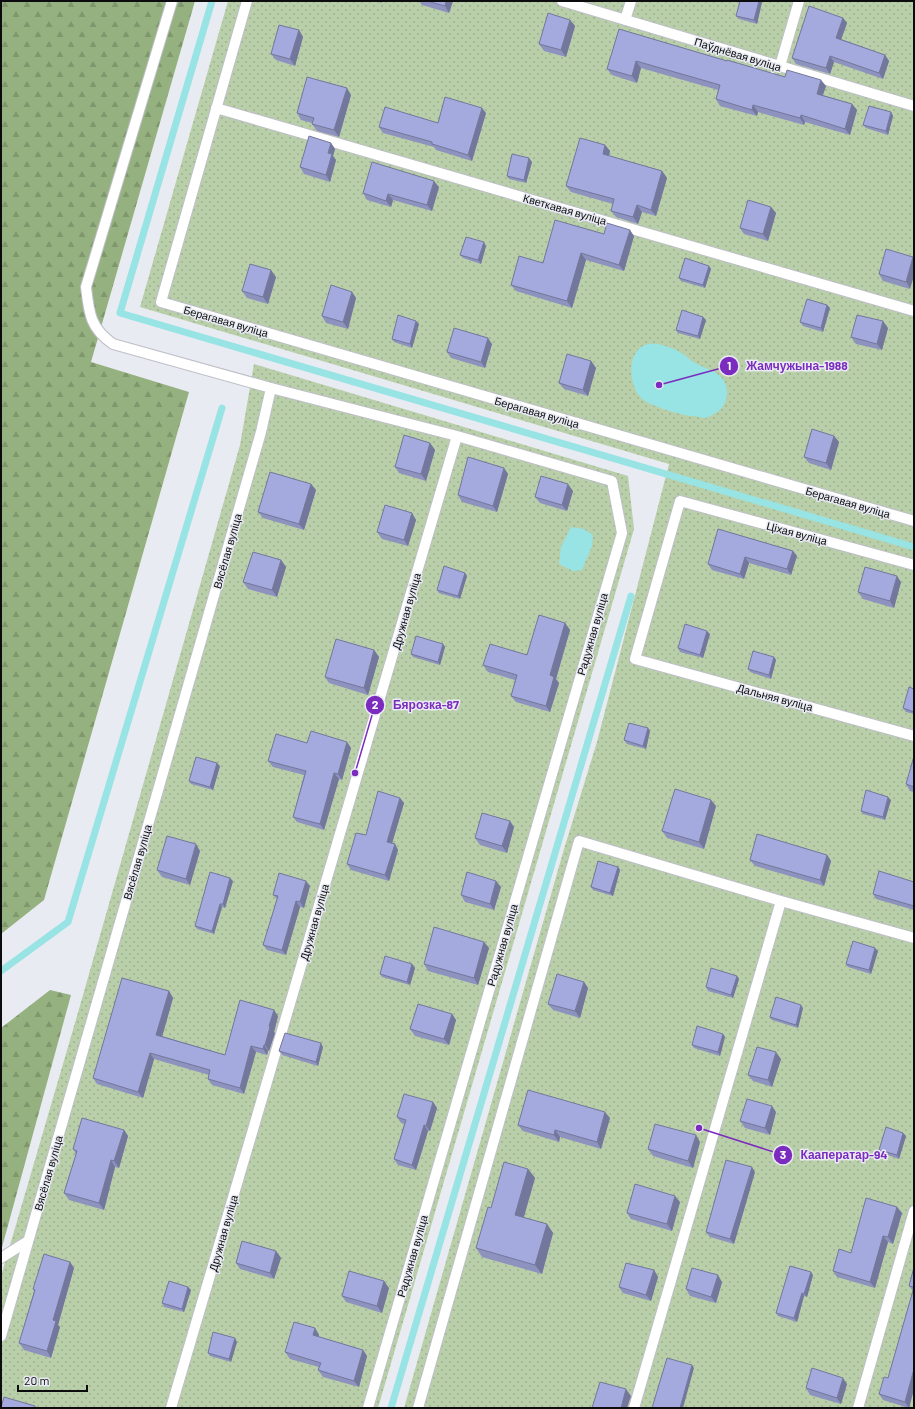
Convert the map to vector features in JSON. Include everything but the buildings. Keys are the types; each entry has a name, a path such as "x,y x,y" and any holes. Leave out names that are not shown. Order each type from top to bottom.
{"lane":[{"path":"172,1 86,287 88,309 93,324 102,337 113,344 271,388 457,436"},
{"path":"216,108 247,1"},
{"name":"Паўднёвая вуліца","path":"562,1 914,106"},
{"path":"625,20 630,1"},
{"path":"780,66 799,1"},
{"name":"Берагавая вуліца","path":"216,108 160,302 914,521"},
{"name":"Кветкавая вуліца","path":"216,108 914,311"},
{"name":"Вясёлая вуліца","path":"1,1336 256,447 271,388"},
{"name":"Радужная вуліца","path":"368,1408 622,533 612,481 457,436"},
{"name":"Дружная вуліца","path":"171,1408 457,436"},
{"name":"Ціхая вуліца","path":"635,659 680,501 914,565"},
{"name":"Дальняя вуліца","path":"635,659 914,736"},
{"path":"418,1408 579,841 781,901 914,938"},
{"path":"634,1408 781,901"},
{"path":"858,1408 914,1211"},
{"path":"1,1258 28,1241"}],"green space":[{"path":"1,1 195,1 91,362 189,392 44,900 1,934"},
{"path":"228,1 914,1 914,1408 404,1408 564,849 597,742 669,464 140,307"},
{"path":"254,364 628,476 634,529 378,1408 1,1408 1,1276 240,445"},
{"path":"50,990 71,995 1,1251 1,1028"}],"water":[{"path":"658,344 685,355 722,378 727,388 727,398 719,411 706,418 691,416 666,410 642,399 634,387 632,379 631,371 634,356 638,350 645,345"},
{"path":"571,527 584,529 593,535 592,546 582,570 573,571 559,564 561,547"}],"waterway":[{"path":"212,1 120,313 914,547"},
{"path":"1,971 68,922 222,408"},
{"path":"391,1408 631,596"}],"place":[{"name":"Жамчужына-1988","path":"659,385"},
{"name":"Бярозка-87","path":"355,773"},
{"name":"Кааператар-94","path":"699,1128"}]}
